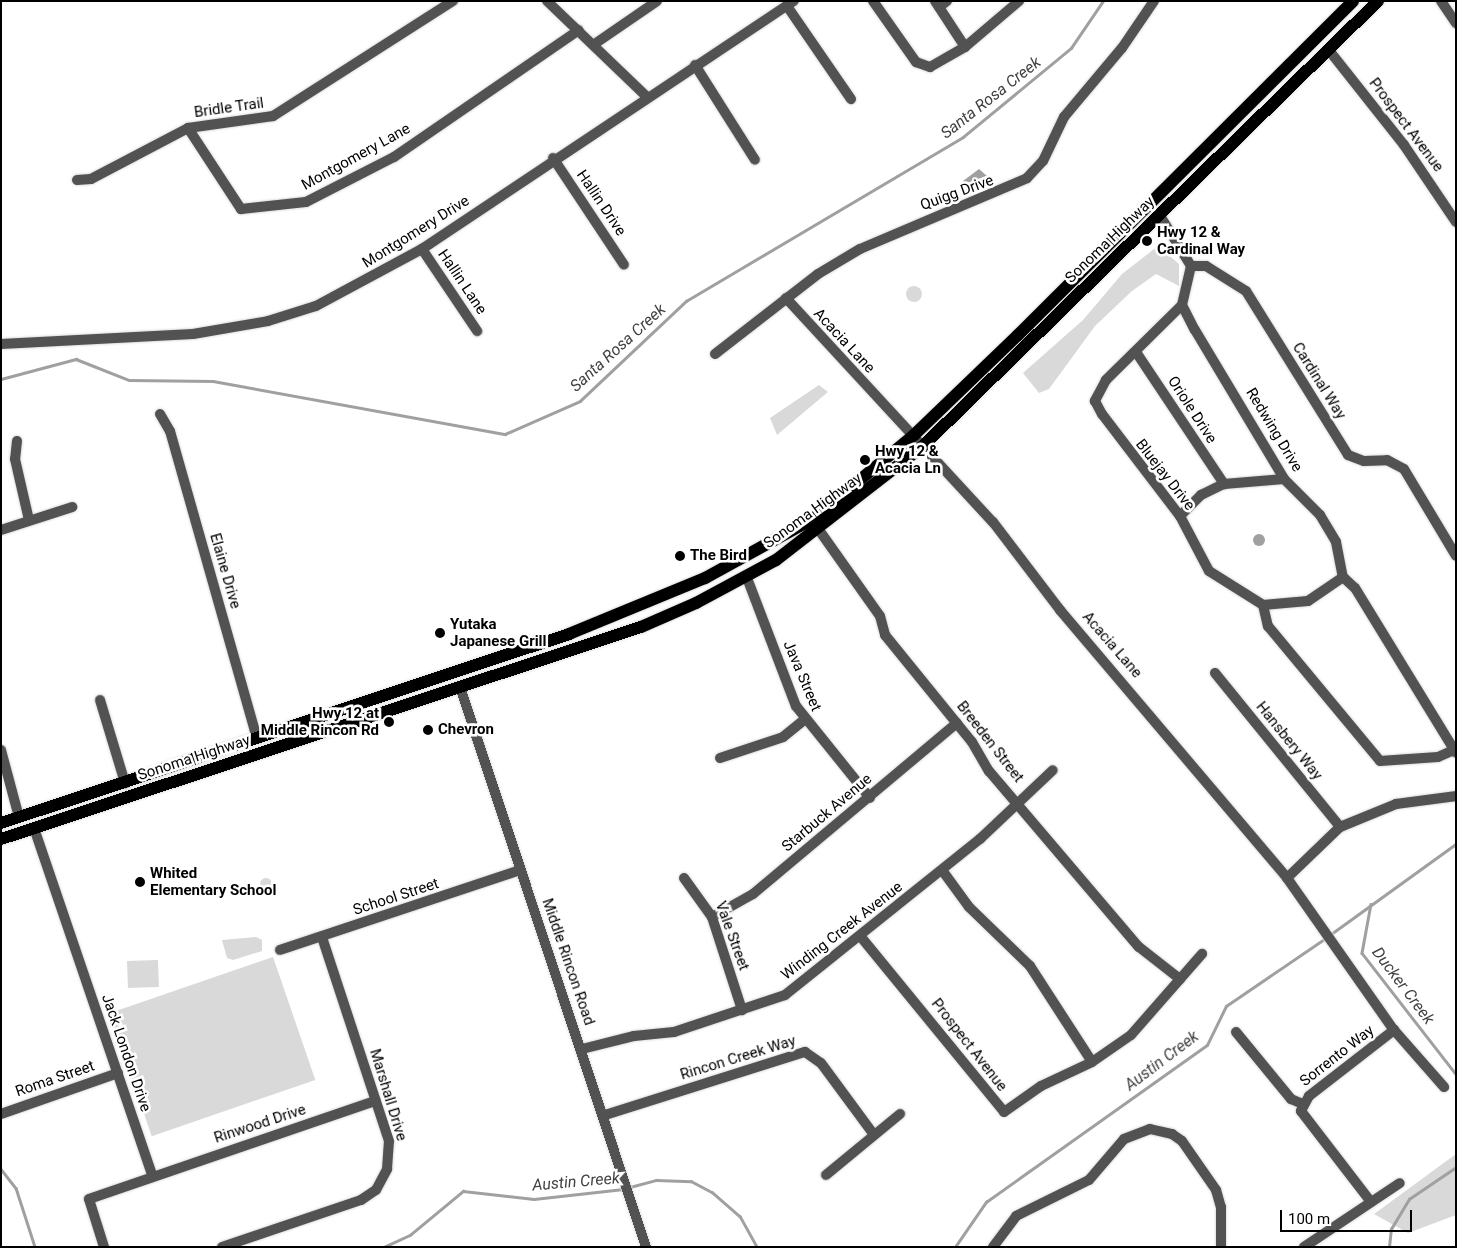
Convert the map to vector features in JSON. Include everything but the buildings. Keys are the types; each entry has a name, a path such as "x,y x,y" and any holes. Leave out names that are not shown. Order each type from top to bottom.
{"main road":[{"name":"Sonoma Highway","path":"1,823 125,784 455,674 635,608 732,565 831,506 914,435 1147,202 1353,1"},
{"name":"Sonoma Highway","path":"1,839 640,626 747,578 818,530 924,445 1378,1"},
{"path":"1147,202 1159,214"},
{"path":"455,674 460,687"},
{"path":"24,815 34,828"}],"street":[{"name":"Bridle Trail","path":"78,180 91,180 188,128 273,116 453,1"},
{"path":"547,1 596,43 646,96"},
{"path":"596,43 657,1"},
{"path":"872,1 922,66 936,65 965,46 1019,1"},
{"name":"Quigg Drive","path":"715,354 786,298 860,249 1027,178 1042,161 1068,112 1122,48 1154,1"},
{"path":"1441,1 1456,23"},
{"path":"940,3 965,46"},
{"path":"791,4 851,99"},
{"name":"Montgomery Drive","path":"1,344 193,334 268,321 316,306 422,249 646,96 791,4"},
{"name":"Montgomery Lane","path":"188,128 241,209 306,202 394,157 579,30"},
{"name":"Prospect Avenue","path":"1328,49 1404,145 1456,222"},
{"path":"695,65 755,160"},
{"name":"Hallin Drive","path":"554,158 624,265"},
{"path":"1159,214 1192,266 1182,305"},
{"name":"Hallin Lane","path":"422,249 477,331"},
{"name":"Cardinal Way","path":"1192,266 1206,266 1246,291 1348,455 1364,461 1387,460 1404,469 1456,556"},
{"name":"Acacia Lane","path":"786,298 924,445 993,522 1060,610 1287,878 1394,1030 1444,1086"},
{"name":"Bluejay Drive","path":"1182,305 1106,380 1096,401 1129,454 1180,516 1209,571 1263,605"},
{"name":"Redwing Drive","path":"1182,305 1284,479 1324,522 1336,542 1343,577"},
{"name":"Oriole Drive","path":"1136,352 1224,484"},
{"name":"Elaine Drive","path":"160,414 170,431 257,739"},
{"path":"17,440 15,459 29,520"},
{"path":"1180,516 1201,494 1224,484 1284,479"},
{"path":"1,530 72,507"},
{"name":"Breeden Street","path":"818,530 880,616 884,636 957,723 989,771 1019,802 1139,947 1180,979"},
{"path":"1343,577 1355,588 1455,752 1438,757 1380,761 1268,626 1263,605 1308,601 1343,577"},
{"name":"Java Street","path":"747,578 804,720 870,798"},
{"name":"Hansbery Way","path":"1215,673 1340,827"},
{"name":"Middle Rincon Road","path":"460,687 604,1115 646,1247"},
{"path":"100,700 125,784"},
{"path":"720,758 783,737 804,720"},
{"name":"Starbuck Avenue","path":"712,917 753,894 870,798 957,723"},
{"path":"1,750 24,815"},
{"name":"Winding Creek Avenue","path":"582,1049 634,1036 674,1032 785,995 861,937 942,870 1053,770"},
{"path":"1287,878 1340,827 1396,804 1456,796"},
{"name":"Jack London Drive","path":"34,828 152,1175"},
{"name":"School Street","path":"280,950 520,870"},
{"path":"942,870 969,907 1030,966 1092,1062"},
{"name":"Vale Street","path":"684,878 712,917 742,1010"},
{"name":"Marshall Drive","path":"222,1247 361,1200 376,1190 390,1155 376,1101 322,937"},
{"name":"Prospect Avenue","path":"861,937 1004,1112 1041,1086 1092,1062 1130,1035 1202,954"},
{"name":"Sorrento Way","path":"1371,1202 1304,1119 1302,1104 1394,1030"},
{"path":"1236,1032 1291,1099 1302,1104"},
{"name":"Rincon Creek Way","path":"604,1115 805,1052 821,1063 874,1135"},
{"name":"Roma Street","path":"1,1114 118,1073"},
{"name":"Rinwood Drive","path":"152,1175 376,1101"},
{"path":"826,1175 900,1114"},
{"path":"993,1247 1016,1216 1089,1180 1124,1139 1150,1129 1172,1134 1182,1142 1216,1190 1221,1207 1221,1247"},
{"path":"104,1247 89,1199 152,1175"},
{"path":"1304,1247 1400,1184"}],"shaded area":[{"path":"979,169 987,176 969,188 963,181"},
{"path":"1158,246 1179,264 1179,286 1156,274 1132,291 1095,326 1049,389 1039,393 1023,373 1083,320 1122,274"},
{"path":"914,286 922,294 914,302 906,294"},
{"path":"819,385 828,392 777,435 770,418"},
{"path":"1257,534 1261,534 1265,540 1261,546 1257,546 1253,542 1253,538"},
{"path":"268,878 271,879 271,889 264,890 261,889 260,882 261,879"},
{"path":"256,937 262,940 262,951 233,960 227,958 222,940"},
{"path":"273,957 315,1080 152,1136 109,1013"},
{"path":"158,960 159,987 128,988 127,961"},
{"path":"1456,1154 1456,1215 1408,1233 1374,1214"}],"waterway":[{"name":"Santa Rosa Creek","path":"1,379 76,359 129,380 213,381 505,434 580,401 686,301 963,137 1071,48 1103,1"},
{"name":"Austin Creek","path":"1331,934 1456,844"},
{"name":"Ducker Creek","path":"1371,904 1362,953 1456,1074"},
{"name":"Austin Creek","path":"955,1247 986,1202 1207,1045 1226,1006 1327,937"},
{"name":"Ducker Creek","path":"1389,1247 1391,1229 1409,1199 1456,1167"},
{"name":"Austin Creek","path":"1,1169 16,1188 35,1247"},
{"name":"Austin Creek","path":"630,1187 656,1180 691,1181 712,1192 740,1216 757,1247"},
{"name":"Austin Creek","path":"384,1247 410,1235 463,1191 534,1199 625,1189"}],"place":[{"name":"Hwy 12 & Cardinal Way","path":"1147,241"},
{"name":"Hwy 12 & Acacia Ln","path":"865,460"},
{"name":"The Bird","path":"680,556"},
{"name":"Yutaka Japanese Grill","path":"440,633"},
{"name":"Hwy 12 at Middle Rincon Rd","path":"389,722"},
{"name":"Chevron","path":"428,730"},
{"name":"Whited Elementary School","path":"140,882"}]}
